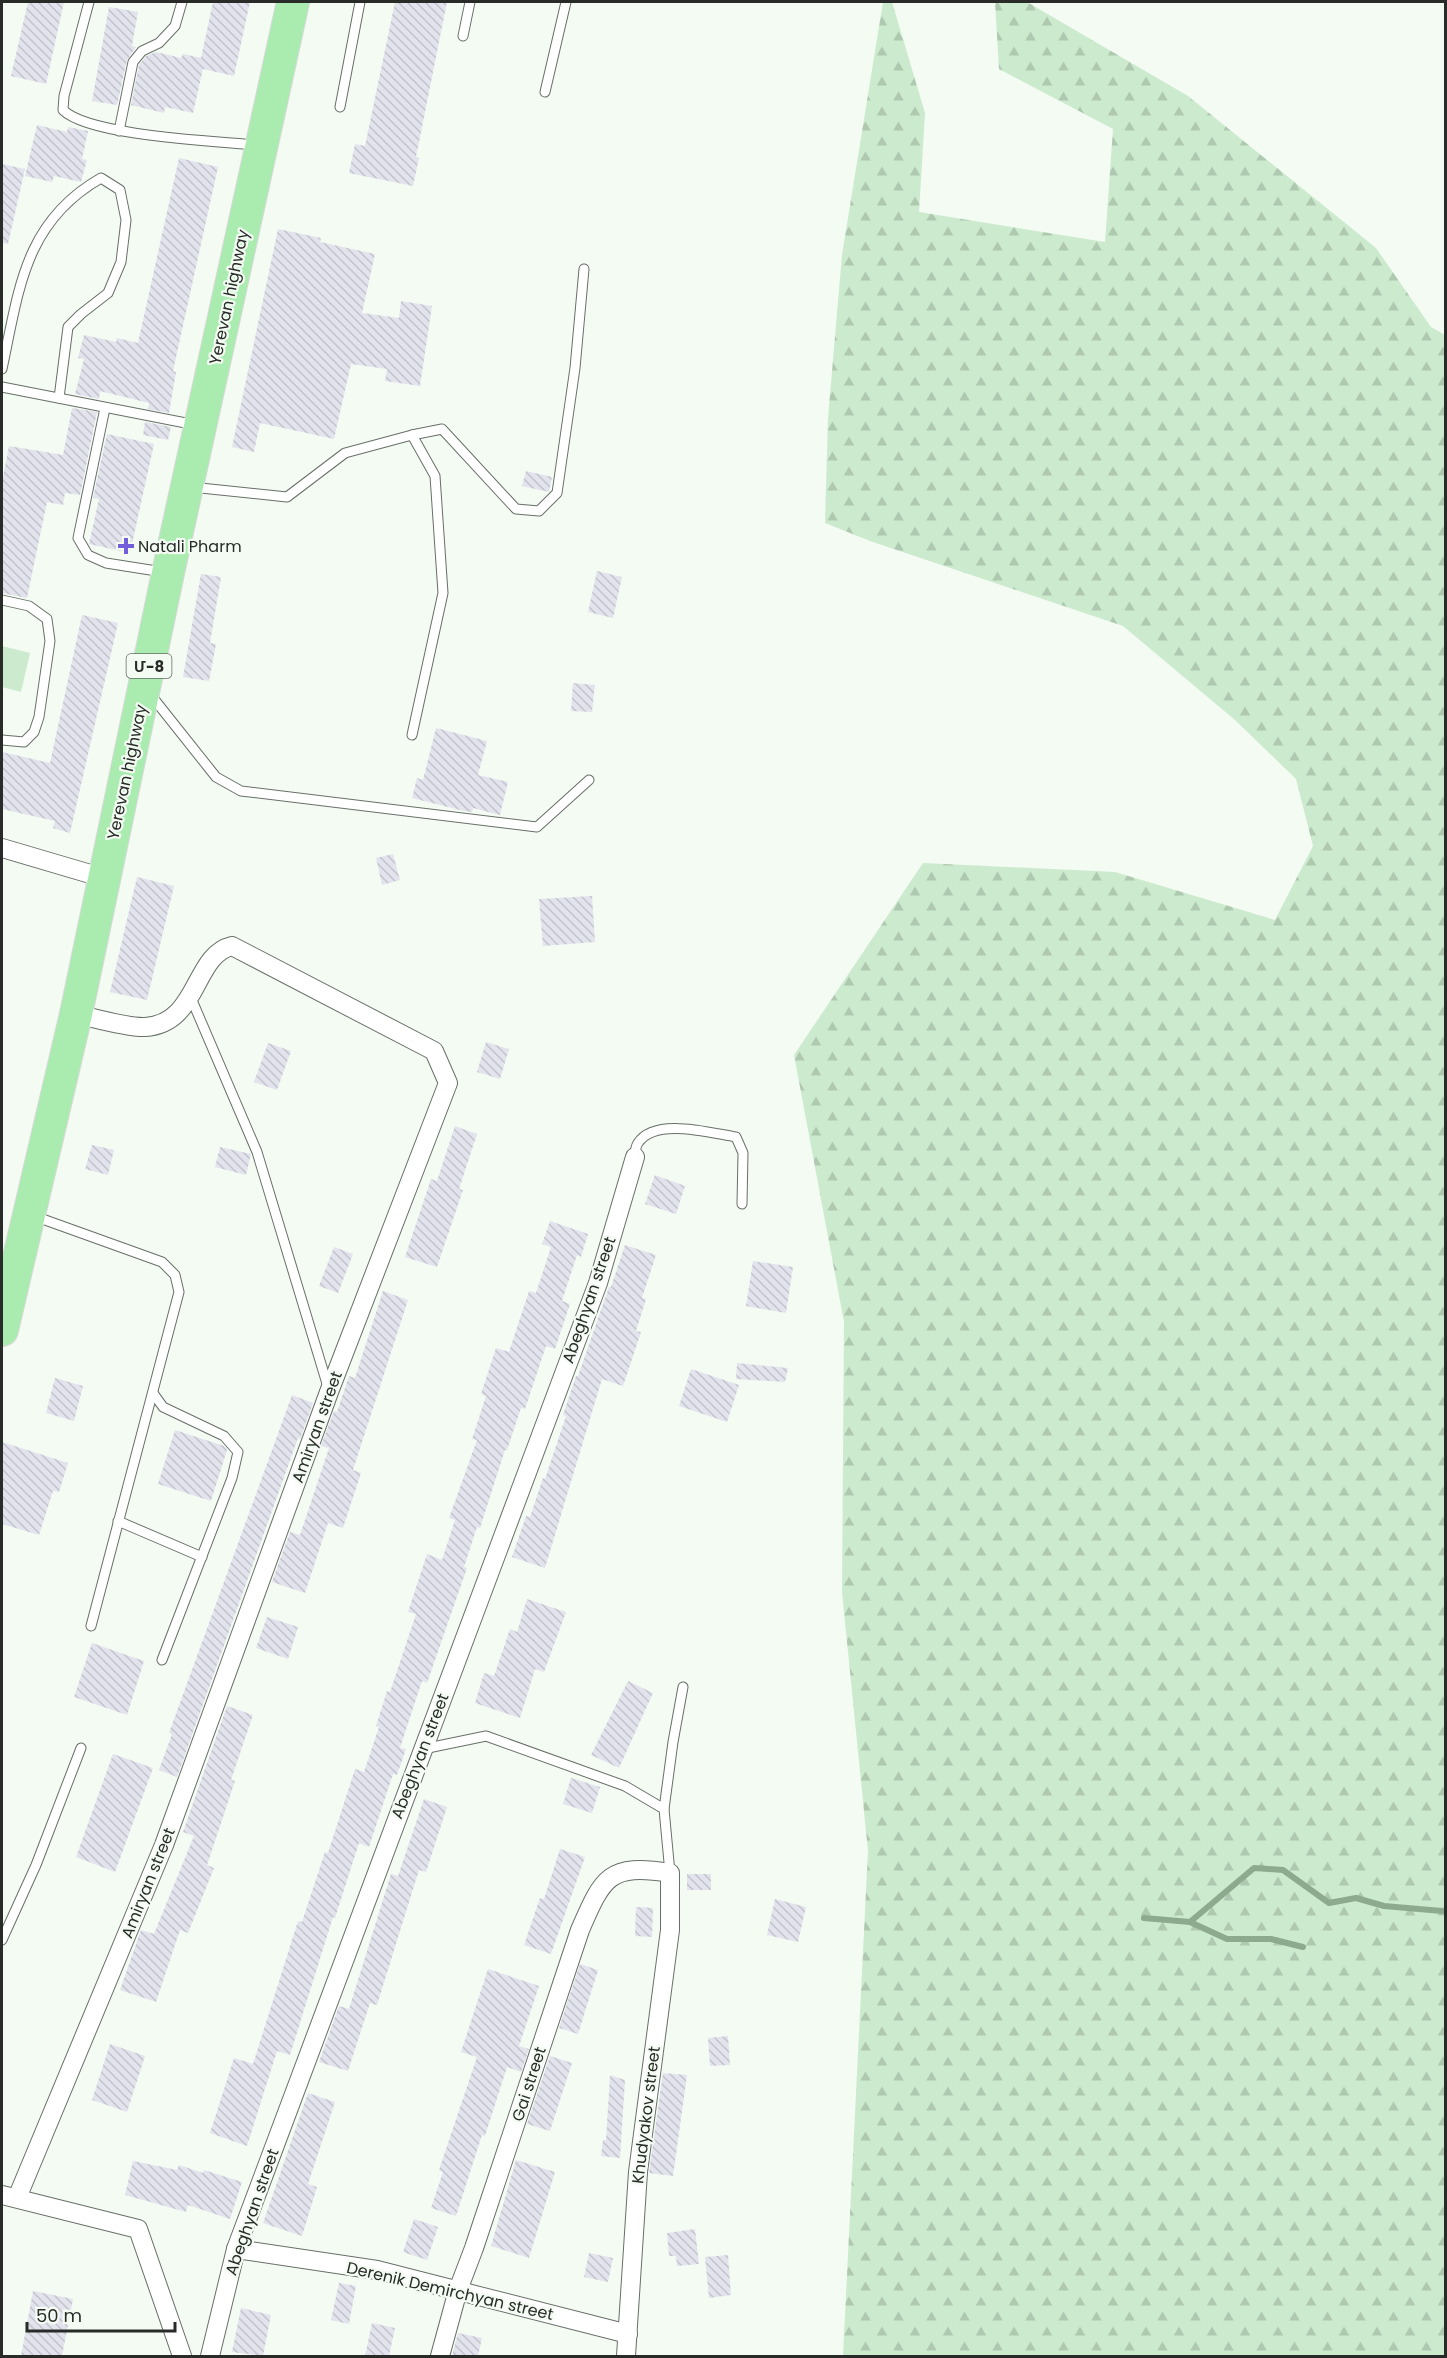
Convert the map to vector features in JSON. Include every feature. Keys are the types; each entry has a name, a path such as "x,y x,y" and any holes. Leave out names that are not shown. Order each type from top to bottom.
{"highway":[{"name":"Yerevan highway","path":"2,1330 76,1014 168,573 293,2"}],"street":[{"path":"2,848 104,878"},
{"name":"Amiryan street","path":"6,2198 164,1845 329,1392 448,1083 434,1051 232,946 221,949 213,957 191,998 165,1024 143,1028 76,1014"},
{"name":"Abeghyan street","path":"210,2356 236,2249 598,1283 635,1157"},
{"name":"Gai street","path":"440,2356 458,2290 580,1930 594,1899 604,1883 626,1870 645,1869 670,1874"},
{"name":"Khudyakov street","path":"626,2356 638,2172 670,1930 670,1874"},
{"path":"6,2198 138,2229 182,2356"},
{"name":"Derenik Demirchyan street","path":"236,2249 377,2270 628,2334"}],"lane":[{"path":"89,2 64,96 63,110 69,116 119,131 262,145"},
{"path":"119,131 133,62 142,51 159,43 175,26 182,2"},
{"path":"340,107 360,2"},
{"path":"463,36 470,2"},
{"path":"545,92 566,2"},
{"path":"2,369 29,256 46,226 79,190 101,178 120,190 126,220 121,262 108,293 68,327 59,398"},
{"path":"188,487 287,497 345,453 442,429 516,508 539,511 557,493 575,369 584,269"},
{"path":"2,387 201,426"},
{"path":"105,408 78,538 88,555 106,563 168,573"},
{"path":"412,435 435,476 443,593 412,735"},
{"path":"2,600 29,606 47,619 50,641 39,717 34,732 24,742 2,740"},
{"path":"145,688 216,777 241,791 537,827 589,780"},
{"path":"191,998 257,1152 329,1392"},
{"path":"635,1157 637,1144 651,1132 671,1128 736,1137 743,1154 742,1204"},
{"path":"29,1214 162,1262 175,1275 179,1292 91,1626"},
{"path":"153,1393 163,1407 224,1436 238,1452 232,1478 162,1660"},
{"path":"118,1521 202,1557"},
{"path":"670,1874 664,1809 672,1742 683,1688"},
{"path":"423,1749 486,1736 625,1786 664,1809"},
{"path":"2,1940 29,1882 81,1748"}],"green space":[{"path":"883,2 892,2 925,113 919,212 1105,242 1113,129 999,69 995,2 1027,2 1188,96 1376,248 1431,327 1445,335 1445,2356 843,2356 868,1851 842,1592 844,1322 794,1055 923,863 1115,872 1275,920 1313,846 1296,779 1235,720 1123,626 870,541 825,523 828,418 842,255"},
{"path":"2,646 30,653 21,692 2,687"}],"building":[{"path":"28,2 64,2 46,84 11,76"},
{"path":"213,2 250,2 234,76 203,69 193,113 165,107 164,113 131,105 139,65 146,56 156,52 181,58 183,54 201,58"},
{"path":"395,2 447,2 416,157 419,158 413,186 349,173 355,144 365,146"},
{"path":"109,7 138,12 132,46 136,47 127,60 117,105 92,101"},
{"path":"37,125 67,132 68,127 88,131 82,159 87,160 81,182 54,176 52,182 25,176"},
{"path":"179,158 218,167 173,371 176,372 169,413 148,409 149,403 100,391 99,399 75,394 84,359 78,358 84,335 116,342 117,338 138,343"},
{"path":"2,164 25,169 8,244 2,243"},
{"path":"278,229 321,238 320,242 375,254 362,313 399,318 401,301 432,306 420,386 385,381 387,369 351,364 334,439 260,423 254,452 232,447"},
{"path":"72,408 97,412 80,495 65,493 63,505 47,502 27,598 2,593 2,477 9,446 63,455"},
{"path":"145,422 171,427 168,440 143,435"},
{"path":"107,434 154,444 130,553 89,544 99,499 93,498"},
{"path":"526,471 552,477 549,492 522,486"},
{"path":"597,571 622,577 613,618 588,612"},
{"path":"201,574 221,577 210,643 216,644 209,681 183,677"},
{"path":"82,615 118,623 70,833 53,828 55,821 2,809 2,752 50,763"},
{"path":"573,683 595,685 592,712 571,711"},
{"path":"436,728 487,741 478,775 508,782 500,815 473,808 472,812 464,811 412,798 417,778 423,780"},
{"path":"393,854 400,880 382,885 376,858"},
{"path":"137,877 174,886 147,1000 110,992"},
{"path":"592,896 595,942 543,946 539,899"},
{"path":"486,1042 509,1049 500,1079 477,1072"},
{"path":"268,1043 291,1051 277,1090 254,1082"},
{"path":"455,1126 477,1134 459,1189 463,1190 437,1267 405,1257 431,1179 437,1181"},
{"path":"92,1145 114,1150 108,1175 85,1169"},
{"path":"220,1147 251,1154 246,1175 215,1167"},
{"path":"655,1175 685,1186 676,1214 645,1204"},
{"path":"550,1221 588,1234 581,1257 577,1255 562,1301 570,1304 555,1349 546,1346 525,1409 521,1408 480,1528 477,1527 464,1567 467,1568 427,1683 422,1681 400,1748 406,1749 397,1775 393,1774 369,1847 359,1843 335,1918 333,1917 290,2055 277,2051 247,2146 210,2133 234,2058 253,2064 298,1921 302,1922 325,1852 328,1853 355,1769 364,1772 379,1727 376,1726 387,1691 390,1692 416,1614 408,1612 427,1554 442,1560 455,1520 449,1518 477,1440 472,1439 486,1396 481,1394 496,1348 509,1352 529,1291 536,1293 551,1247 542,1244"},
{"path":"625,1245 656,1255 642,1298 646,1299 636,1331 641,1332 623,1386 602,1379 545,1568 512,1557 526,1516 530,1517 543,1478 545,1479 566,1416 563,1415 576,1376 578,1376"},
{"path":"334,1247 353,1254 338,1293 319,1286"},
{"path":"753,1261 793,1267 786,1313 746,1306"},
{"path":"383,1291 408,1300 353,1470 361,1473 343,1528 328,1523 305,1593 272,1582 290,1532 300,1535 329,1448 321,1446 334,1411 337,1412 349,1376 355,1378"},
{"path":"737,1363 788,1368 785,1382 736,1379"},
{"path":"691,1369 739,1385 727,1422 679,1406"},
{"path":"55,1378 83,1386 74,1421 46,1413"},
{"path":"292,1395 313,1403 300,1439 298,1438 177,1777 159,1770 172,1734 169,1733"},
{"path":"175,1430 224,1446 227,1450 211,1501 158,1484"},
{"path":"2,1442 68,1463 59,1492 53,1491 39,1535 2,1524"},
{"path":"527,1599 566,1612 544,1672 535,1669 520,1718 475,1703 484,1673 494,1676 510,1629 517,1632"},
{"path":"267,1617 298,1627 288,1659 256,1648"},
{"path":"92,1643 144,1661 127,1715 74,1697"},
{"path":"628,1681 653,1693 619,1768 591,1755"},
{"path":"227,1706 253,1715 231,1780 235,1781 207,1865 214,1868 188,1933 180,1930 156,2002 120,1990 141,1930 154,1934 194,1836 183,1832"},
{"path":"113,1754 153,1768 115,1872 76,1857"},
{"path":"571,1778 600,1787 592,1813 563,1804"},
{"path":"424,1799 447,1807 426,1872 419,1870 377,2005 370,2003 348,2071 319,2062 339,2006 349,2009 391,1874 398,1876"},
{"path":"560,1849 585,1857 551,1954 524,1945 540,1898 544,1899"},
{"path":"687,1874 711,1874 711,1890 687,1890"},
{"path":"775,1899 806,1907 798,1942 767,1935"},
{"path":"636,1907 653,1908 652,1937 635,1936"},
{"path":"580,1964 598,1970 578,2034 559,2028"},
{"path":"488,1969 539,1986 519,2046 529,2049 521,2072 507,2067 456,2216 431,2208 443,2172 439,2170 477,2057 461,2052"},
{"path":"728,2036 730,2065 710,2066 708,2038"},
{"path":"110,2044 145,2056 127,2112 92,2100"},
{"path":"550,2056 572,2063 550,2131 527,2124"},
{"path":"663,2073 687,2075 673,2176 649,2173"},
{"path":"610,2075 625,2080 620,2158 601,2156 603,2140 606,2140"},
{"path":"308,2093 335,2102 308,2184 317,2187 302,2236 263,2223"},
{"path":"516,2160 555,2172 529,2258 491,2246"},
{"path":"133,2161 177,2170 179,2165 242,2182 230,2219 188,2205 186,2212 125,2195"},
{"path":"414,2219 438,2227 427,2260 403,2252"},
{"path":"695,2229 699,2264 677,2266 676,2256 669,2256 667,2233"},
{"path":"589,2253 613,2258 608,2282 584,2277"},
{"path":"728,2255 731,2295 709,2298 705,2257"},
{"path":"339,2283 356,2286 349,2324 331,2320"},
{"path":"33,2291 73,2299 62,2356 21,2356"},
{"path":"241,2308 271,2315 263,2356 232,2352"},
{"path":"372,2323 395,2328 389,2356 365,2356"},
{"path":"458,2333 482,2338 478,2356 452,2356"}],"waterway":[{"path":"1144,1918 1190,1922 1254,1868 1283,1870 1329,1903 1356,1898 1384,1906 1442,1911"},
{"path":"1190,1922 1227,1939 1271,1939 1303,1947"}],"place":[{"name":"Natali Pharm","path":"126,546"}]}
